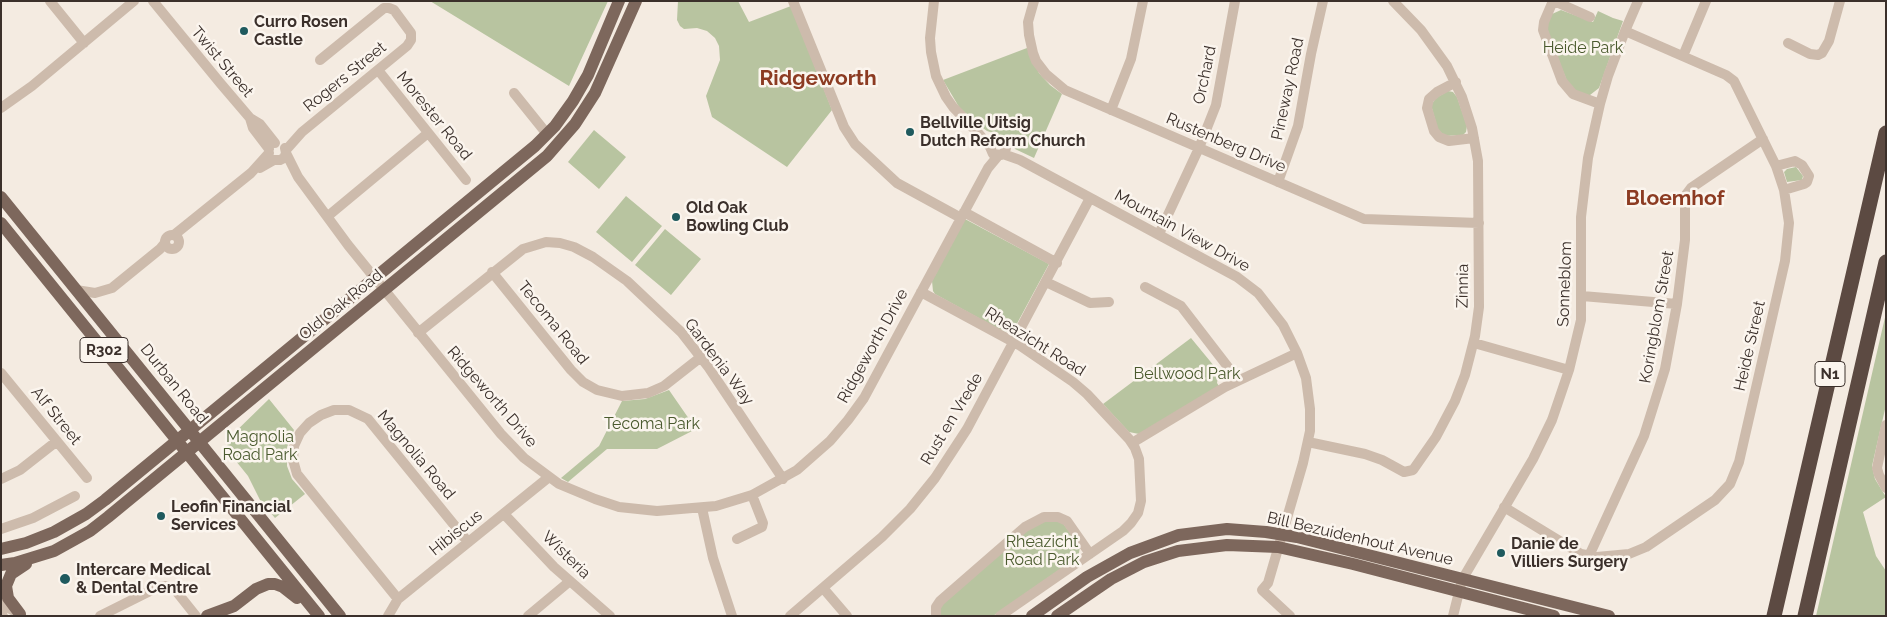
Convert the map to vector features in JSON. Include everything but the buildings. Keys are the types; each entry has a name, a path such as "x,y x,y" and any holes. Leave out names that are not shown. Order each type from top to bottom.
{"highway":[{"name":"N1","path":"1774,616 1886,133"},
{"name":"N1","path":"1804,616 1886,262"}],"main road":[{"name":"Old Oak Road","path":"1,549 40,538 86,514 528,151 547,134 573,101 588,75 619,1"},
{"name":"Old Oak Road","path":"1,565 44,555 62,547 90,530 200,442 547,156 575,124 595,93 636,1"},
{"name":"Durban Road","path":"1,197 340,616"},
{"name":"Durban Road","path":"1,222 318,616"},
{"name":"Bill Bezuidenhout Avenue","path":"1032,616 1102,568 1130,553 1179,535 1227,529 1282,534 1609,616"},
{"name":"Bill Bezuidenhout Avenue","path":"1057,616 1111,579 1160,556 1203,546 1227,544 1278,547 1353,564 1554,616"},
{"path":"22,615 7,596 7,580 14,571 44,555"},
{"path":"207,616 234,606 260,587 271,584 287,589 318,616"}],"street":[{"path":"50,1 84,44"},
{"path":"1,108 32,86 134,1"},
{"name":"Twist Street","path":"153,1 250,118 260,124 277,152 384,290"},
{"path":"793,1 840,119 855,144 897,183 1057,263"},
{"name":"Mountain View Drive","path":"934,1 930,38 936,76 953,107 979,134 998,149 1237,277 1258,293 1283,325 1298,353 1306,378 1310,420 1308,442 1268,583 1262,590 1290,616"},
{"name":"Rustenberg Drive","path":"1034,1 1029,18 1028,35 1033,54 1051,80 1065,90 1364,219 1479,223"},
{"path":"1111,110 1131,59 1143,1"},
{"name":"Orchard","path":"1159,234 1199,148 1216,105 1235,1"},
{"name":"Pineway Road","path":"1278,182 1298,126 1323,1"},
{"name":"Zinnia","path":"1308,442 1365,454 1382,460 1404,472 1414,470 1440,432 1455,401 1465,375 1474,342 1479,307 1479,223 1478,161 1474,138 1456,82 1428,38 1393,1"},
{"path":"1590,17 1554,1 1544,22 1543,30 1562,81 1573,94 1600,104"},
{"name":"Sonneblom","path":"1453,616 1462,580 1547,432 1570,370 1581,320 1581,216 1588,158 1600,104 1625,31 1638,1"},
{"path":"1683,56 1706,1"},
{"path":"1788,43 1810,54 1818,55 1822,53 1829,41 1840,1"},
{"name":"Rogers Street","path":"76,290 94,293 112,288 165,243 168,247 175,248 178,245 176,236 189,224 407,46 411,40 410,30 394,10 386,8 320,60"},
{"name":"Heide Street","path":"1504,507 1576,552 1589,556 1605,557 1629,554 1646,547 1715,500 1730,484 1739,462 1784,261 1789,222 1784,190 1764,139 1734,81 1726,75 1625,31"},
{"name":"Morester Road","path":"378,70 466,180"},
{"path":"1456,82 1437,92 1429,99 1427,108 1434,131 1439,137 1449,141 1474,138"},
{"path":"514,93 547,134"},
{"path":"328,216 428,134"},
{"name":"Koringblom Street","path":"1589,556 1644,436 1665,369 1677,304 1685,240 1685,199 1687,192 1764,139"},
{"name":"Ridgeworth Drive","path":"384,290 501,434 524,458 549,477 583,494 619,507 656,512 726,504 752,495 783,478 821,451 848,420 872,384 998,149"},
{"path":"1776,166 1795,161 1802,165 1808,176 1804,184 1784,190"},
{"name":"Rust en Vrede","path":"790,616 889,530 910,509 935,478 967,428 1057,263 1090,198"},
{"name":"Gardenia Way","path":"418,333 516,253 530,245 553,242 574,247 601,263 640,292 681,332 701,357 783,478"},
{"name":"Tecoma Road","path":"492,272 576,376 598,390 622,396 648,393 664,386 701,357"},
{"path":"1046,282 1090,303 1100,304 1109,302"},
{"path":"1145,286 1181,306 1238,380"},
{"name":"Rheazicht Road","path":"921,292 1013,342 1081,388 1132,443 1139,459 1142,495 1140,507 1135,518 1127,528 1000,616"},
{"path":"1582,296 1677,304"},
{"path":"1474,342 1570,370"},
{"path":"1132,443 1238,380 1298,353"},
{"name":"Alf Street","path":"1,373 87,478"},
{"name":"Magnolia Road","path":"398,599 297,474 293,460 294,446 300,433 309,422 321,414 334,410 349,410 368,419 468,542"},
{"path":"1886,425 1877,468 1878,475 1886,488"},
{"path":"1,479 20,470 57,441"},
{"name":"Hibiscus","path":"388,616 398,599 549,477"},
{"path":"737,538 762,527 763,523 752,495"},
{"path":"1,529 33,518 75,496"},
{"path":"702,508 713,558 732,616"},
{"name":"Wisteria","path":"504,514 570,581 610,616"},
{"path":"936,616 936,607 940,601 1029,524 1044,517 1058,517 1068,522 1090,554"},
{"path":"528,616 570,581"},
{"path":"100,616 158,587 166,586 176,591 196,616"},
{"path":"824,588 847,616"},
{"path":"1,604 22,615"}],"green space":[{"path":"430,1 608,1 569,86"},
{"path":"678,1 738,1 749,22 791,6 832,110 787,167 712,117 706,96 720,60 719,46 715,38 707,31 697,28 684,29 680,26 677,20"},
{"name":"Heide Park","path":"1561,10 1593,22 1598,11 1623,21 1599,88 1590,95 1576,91 1567,81 1549,36 1547,25 1552,14"},
{"path":"1027,48 1039,73 1062,94 1034,158 1015,149 1005,137 987,131 975,122 959,107 943,80"},
{"path":"1448,91 1453,92 1457,97 1467,126 1466,132 1463,135 1445,136 1438,130 1431,105 1436,98"},
{"path":"594,130 626,157 599,189 568,162"},
{"path":"1796,167 1803,176 1802,180 1787,182 1784,172 1787,169"},
{"path":"626,196 662,226 632,262 596,232"},
{"path":"965,219 1049,264 1013,331 1004,332 935,294 933,291 932,281"},
{"path":"665,229 701,259 671,295 635,265"},
{"path":"1886,313 1886,405 1872,466 1875,479 1886,497 1863,512 1876,556 1886,571 1886,616 1816,616"},
{"name":"Bellwood Park","path":"1191,338 1219,372 1217,383 1219,386 1139,434 1129,432 1103,404"},
{"name":"Tecoma Park","path":"669,390 696,429 657,449 607,449 568,482 561,478 599,446 622,401 645,399"},
{"name":"Magnolia Road Park","path":"269,399 294,430 287,447 287,466 292,479 305,494 275,518 260,500 248,476 227,450 228,439"},
{"name":"Rheazicht Road Park","path":"1045,521 1062,522 1080,546 1079,553 1075,559 993,616 941,616 941,605 1029,529"}],"place":[{"name":"Curro Rosen Castle","path":"244,31"},
{"name":"Bellville Uitsig Dutch Reform Church","path":"910,132"},
{"name":"Old Oak Bowling Club","path":"676,217"},
{"name":"Leofin Financial Services","path":"161,516"},
{"name":"Danie de Villiers Surgery","path":"1501,553"},
{"name":"Intercare Medical & Dental Centre","path":"65,579"}],"district":[{"name":"Ridgeworth","path":"818,79"},
{"name":"Bloemhof","path":"1675,199"}]}
